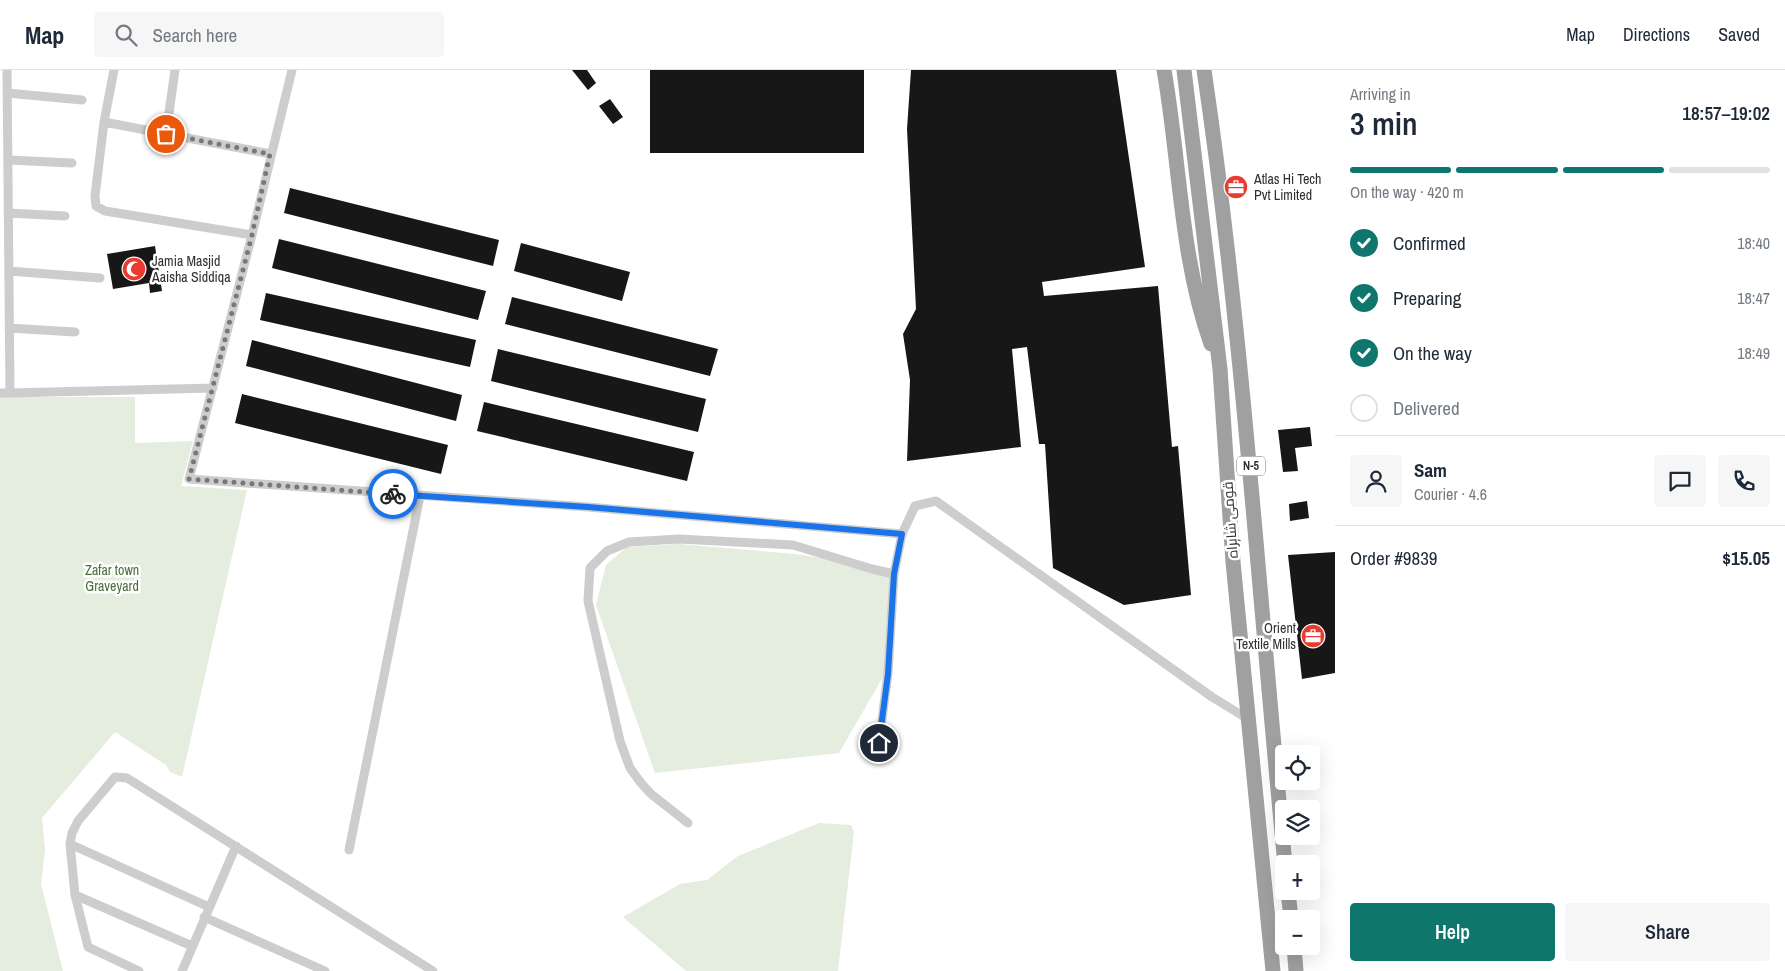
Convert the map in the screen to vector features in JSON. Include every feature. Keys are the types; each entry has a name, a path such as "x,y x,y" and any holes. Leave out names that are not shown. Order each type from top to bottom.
{"highway":[{"path":"1164,70 1191,264 1202,317 1220,369"},
{"name":"قومی شاہراہ","path":"1184,70 1220,369 1233,562 1273,971"},
{"name":"قومی شاہراہ","path":"1204,70 1233,289 1256,526 1264,653 1284,855"},
{"path":"1295,955 1296,971"}],"street":[{"path":"7,70 4,124 8,160 4,187 8,213 4,243 6,274 5,393 213,388"},
{"path":"114,70 104,122 95,196 96,206 105,211 252,235"},
{"path":"166,134 175,70"},
{"path":"292,70 270,154 252,235 189,479 588,507 902,534"},
{"path":"7,93 82,100"},
{"path":"104,122 270,154"},
{"path":"8,160 72,163"},
{"path":"8,213 65,216"},
{"path":"6,274 100,278"},
{"path":"6,331 75,332"},
{"path":"349,850 420,496"},
{"path":"879,743 888,674 894,574 902,534 915,506 936,501 1212,697 1248,719"},
{"path":"688,823 651,794 630,768 620,740 588,601 590,568 607,551 629,542 678,539 793,545 857,565 894,574"},
{"path":"139,971 88,947 75,895 70,844 78,822 112,779 121,776 236,846 433,971"},
{"path":"70,844 209,907"},
{"path":"182,971 236,846"},
{"path":"75,895 192,946"},
{"path":"204,917 325,971"}],"green space":[{"name":"Zafar town Graveyard","path":"0,397 135,397 135,443 193,441 181,486 247,490 182,777 170,772 166,765 115,732 42,818 45,850 41,884 63,971 0,971"},
{"path":"679,544 795,554 893,569 887,670 839,753 655,773 596,605 606,565 627,547"},
{"path":"819,823 851,825 854,832 838,971 686,971 623,917 680,884 707,880 738,856"}],"building":[{"path":"572,70 587,70 596,83 588,90"},
{"path":"650,70 864,70 864,153 650,153"},
{"path":"911,70 1116,70 1145,267 1042,282 1044,296 1158,286 1172,447 1178,446 1191,595 1124,605 1053,568 1045,444 1039,444 1027,347 1012,349 1021,447 907,461 910,380 903,334 916,309 907,129"},
{"path":"610,99 623,117 613,124 599,106"},
{"path":"290,188 499,240 493,266 284,213"},
{"path":"279,239 486,291 478,320 272,268"},
{"path":"521,243 630,272 622,301 514,271"},
{"name":"Jamia Masjid Aaisha Siddiqa","path":"155,246 162,291 150,293 149,283 113,289 107,254"},
{"path":"266,293 476,340 470,367 260,320"},
{"path":"512,297 718,349 710,376 505,324"},
{"path":"252,340 462,395 456,421 246,366"},
{"path":"498,349 706,399 698,432 491,381"},
{"path":"242,394 448,445 441,474 235,423"},
{"path":"484,402 694,452 687,481 477,431"},
{"path":"1310,427 1312,446 1295,448 1298,471 1283,472 1278,430"},
{"path":"1307,501 1309,518 1290,521 1289,504"},
{"path":"1335,552 1335,673 1302,679 1288,555"}],"way so far":[{"path":"166,134 270,154 252,235 189,479 393,494"}],"place":[{"name":"Atlas Hi Tech Pvt Limited","path":"1236,187"},
{"name":"Jamia Masjid Aaisha Siddiqa","path":"134,269"},
{"name":"Orient Textile Mills","path":"1313,636"}],"route":[{"path":"393,494 588,507 902,534 894,574 888,674 879,743"}]}
